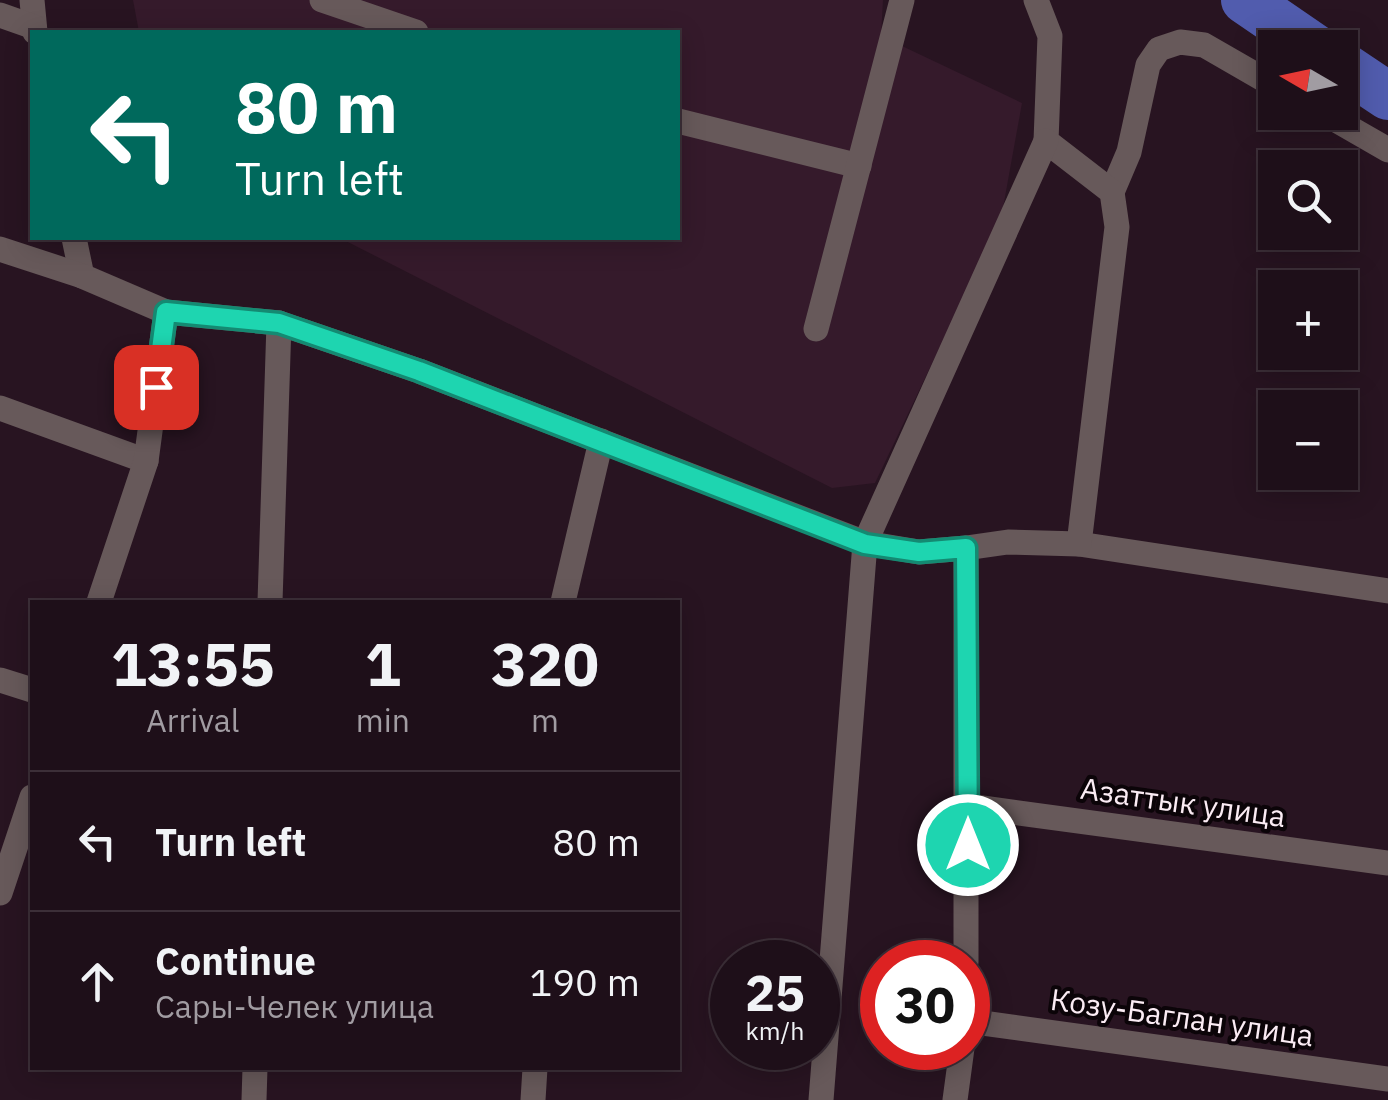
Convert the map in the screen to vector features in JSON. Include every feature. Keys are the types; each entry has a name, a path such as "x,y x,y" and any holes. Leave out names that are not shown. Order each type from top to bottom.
{"street":[{"path":"0,16 34,30 32,0"},
{"path":"322,0 410,30"},
{"path":"816,329 901,0"},
{"path":"821,1100 865,544 1046,141 1050,36 1036,0"},
{"path":"1079,544 1116,227 1112,192 1143,100 1148,65 1159,49 1180,42 1204,45 1258,76"},
{"path":"680,121 859,166"},
{"path":"1353,130 1388,150"},
{"path":"1046,141 1112,192"},
{"path":"74,240 82,276"},
{"path":"0,249 82,276 166,312 279,323 419,371 865,544 919,552 1008,542 1079,544 1388,591"},
{"path":"99,600 146,462 166,312"},
{"path":"270,600 279,323"},
{"path":"0,408 146,462"},
{"path":"563,600 601,441"},
{"path":"966,548 966,940"},
{"path":"0,680 30,689"},
{"path":"0,893 30,804"},
{"name":"Азаттык улица","path":"968,806 1388,864"},
{"name":"Козу-Баглан улица","path":"990,1025 1388,1080"},
{"path":"254,1100 255,1070"},
{"path":"533,1100 535,1070"},
{"path":"954,1100 959,1070"}],"shaded area":[{"path":"133,0 883,0 881,36 1022,103 1001,219 875,483 832,488 344,240 680,240 680,30 139,30"}],"waterway":[{"path":"1245,0 1289,30"},
{"path":"1358,76 1388,96"}],"route":[{"path":"156,387 166,312 279,323 419,371 865,544 919,552 966,548 968,845"}]}
